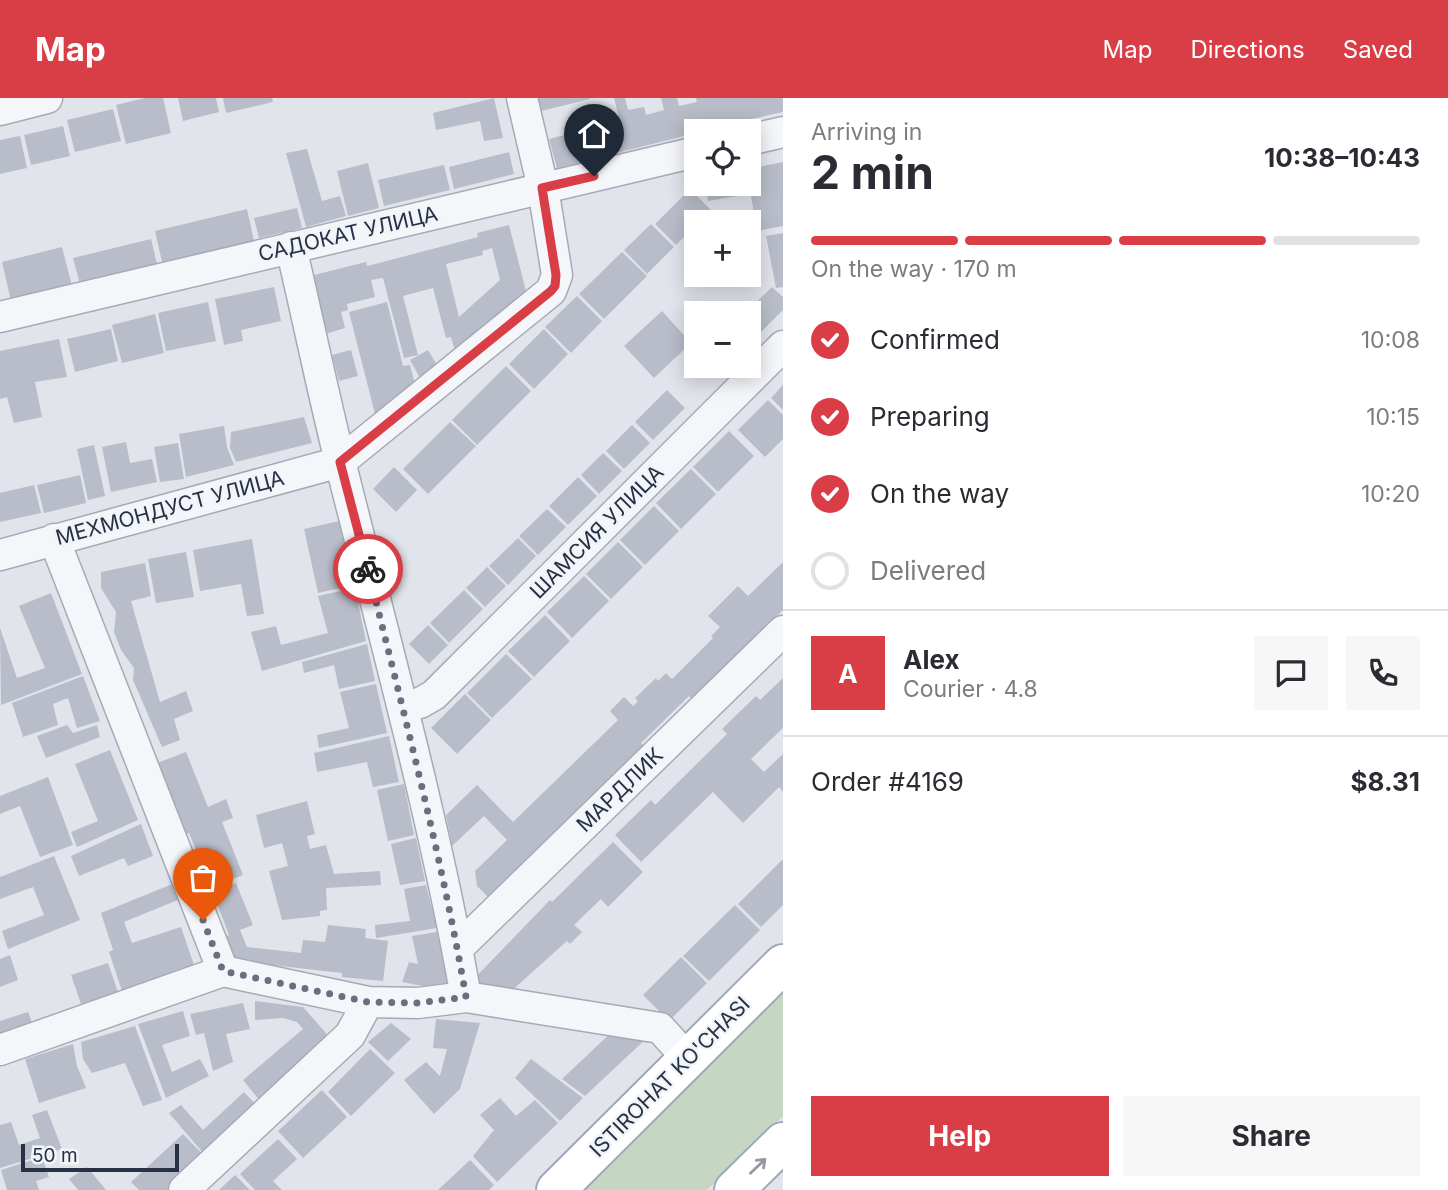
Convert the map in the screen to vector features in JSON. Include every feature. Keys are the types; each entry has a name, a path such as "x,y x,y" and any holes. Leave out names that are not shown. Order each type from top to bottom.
{"main road":[{"name":"ISTIROHAT KO'CHASI","path":"556,1190 783,964"},
{"path":"734,1190 783,1142"}],"street":[{"path":"0,110 47,98"},
{"path":"340,462 555,286 556,275 542,188 522,98"},
{"path":"761,137 783,132"},
{"name":"САДОКАТ УЛИЦА","path":"0,317 684,155"},
{"path":"291,247 340,462 403,706 466,997"},
{"name":"ШАМСИЯ УЛИЦА","path":"403,706 420,703 434,695 783,346"},
{"name":"МЕХМОНДУСТ УЛИЦА","path":"0,555 340,462"},
{"path":"54,539 223,971"},
{"name":"МАРДЛИК","path":"457,949 783,631"},
{"path":"0,1050 223,971 368,1002 418,1003 466,997 660,1028 688,1059"},
{"path":"184,1190 350,1035 368,1002"}],"green space":[{"path":"783,984 783,1116 707,1190 575,1190"}],"building":[{"path":"145,98 163,98 171,133 126,144 116,105"},
{"path":"178,98 216,98 219,112 183,121"},
{"path":"223,98 272,98 273,102 226,113"},
{"path":"494,98 503,138 484,141 480,121 436,130 433,113"},
{"path":"538,98 590,98 590,99 541,111"},
{"path":"614,98 625,98 628,110 644,107 646,115 664,110 661,98 677,98 679,106 697,102 696,98 783,98 783,112 751,119 684,119 684,136 557,168 549,139 620,121"},
{"path":"113,109 121,141 75,152 67,120"},
{"path":"63,126 70,156 31,165 24,135"},
{"path":"20,136 27,168 0,174 0,140"},
{"path":"307,149 322,201 340,196 346,216 306,227 286,153"},
{"path":"509,152 514,174 454,189 449,167"},
{"path":"783,162 783,226 761,230 761,210 753,210 751,196 761,196 761,167"},
{"path":"368,163 379,208 348,216 337,171"},
{"path":"444,165 450,190 384,206 378,180"},
{"path":"684,195 697,196 711,210 684,210 684,237 676,245 655,224"},
{"path":"707,196 737,196 708,201"},
{"path":"297,208 302,228 259,238 254,218"},
{"path":"247,209 254,241 162,262 155,231"},
{"path":"651,224 674,247 647,274 624,250"},
{"path":"509,225 526,291 456,355 451,337 446,338 433,288 403,296 418,355 404,358 383,278 371,280 375,297 347,304 348,310 341,312 345,328 325,334 310,276 366,262 367,266 379,263 478,237 477,233","holes":["492,248 500,280 459,317 446,264 483,255 482,251"]},
{"path":"783,233 783,287 776,288 766,236"},
{"path":"151,239 157,264 80,284 73,258"},
{"path":"62,247 72,286 11,301 2,262"},
{"path":"622,252 647,276 604,319 579,294"},
{"path":"274,287 281,321 241,330 243,341 224,345 215,299"},
{"path":"772,287 783,297 783,310 761,332 761,301 757,301"},
{"path":"577,296 602,321 571,353 545,327"},
{"path":"208,302 216,341 166,351 158,313"},
{"path":"387,302 403,366 410,365 417,392 395,397 398,408 375,414 349,312"},
{"path":"662,311 684,335 684,350 654,378 624,346"},
{"path":"155,314 164,353 122,363 112,325"},
{"path":"111,329 118,361 75,372 67,339"},
{"path":"544,329 568,354 534,389 509,364"},
{"path":"59,339 67,377 35,382 42,417 14,423 7,397 0,399 0,351"},
{"path":"351,350 358,376 339,381 332,355"},
{"path":"428,350 441,372 424,385 410,360"},
{"path":"506,366 531,391 477,445 452,420"},
{"path":"783,385 783,410 771,398"},
{"path":"667,390 685,408 653,440 635,422"},
{"path":"768,400 783,415 783,439 765,457 738,430"},
{"path":"304,417 312,443 236,462 230,448 231,432"},
{"path":"450,422 476,446 428,494 403,469"},
{"path":"632,425 650,443 624,469 606,451"},
{"path":"224,426 227,447 234,465 186,477 179,434"},
{"path":"729,431 754,456 718,492 693,467"},
{"path":"126,442 130,463 152,459 157,482 111,492 102,447"},
{"path":"178,443 184,479 160,482 154,447"},
{"path":"94,445 105,496 88,500 77,449"},
{"path":"603,453 622,471 599,494 581,475"},
{"path":"394,467 417,490 396,512 373,489"},
{"path":"691,469 716,494 681,529 656,503"},
{"path":"80,475 86,503 44,513 37,485"},
{"path":"578,477 597,496 568,525 549,506"},
{"path":"34,485 41,513 0,522 0,493"},
{"path":"654,506 679,531 645,565 620,540"},
{"path":"547,509 566,527 538,555 519,536"},
{"path":"339,521 353,585 318,593 304,529"},
{"path":"518,538 536,556 508,585 489,566"},
{"path":"252,539 264,614 247,616 241,584 200,591 193,550"},
{"path":"618,542 643,567 611,599 586,574"},
{"path":"186,552 194,597 156,603 148,559"},
{"path":"783,562 783,610 641,743 644,746 490,899 477,886 475,871 507,840 484,816 452,846 446,815 477,785 513,822 618,720 610,711 624,697 633,706 638,701 635,698 656,678 658,681 666,673 672,679 713,638 711,636 720,627 708,616 738,586 748,596"},
{"path":"145,563 151,596 131,601 160,702 186,691 193,711 174,719 180,740 162,747 133,680 134,668 121,650 114,632 116,612 101,588 101,572"},
{"path":"487,567 506,586 485,607 466,588"},
{"path":"584,576 609,601 572,638 547,612"},
{"path":"355,588 366,641 262,671 251,632 276,626 281,645 328,633 318,596"},
{"path":"464,590 483,609 449,643 430,623"},
{"path":"51,593 82,674 1,705 0,628 17,678 45,668 19,606"},
{"path":"545,615 570,641 534,677 508,651"},
{"path":"428,625 448,645 429,664 409,644"},
{"path":"367,644 375,681 339,689 334,665 304,673 302,662"},
{"path":"506,654 532,679 492,718 467,693"},
{"path":"83,676 100,721 77,728 68,698 53,704 58,725 23,737 12,703"},
{"path":"783,678 783,728 751,759 764,772 783,754 783,792 779,787 743,823 713,792 641,862 615,835 651,800 655,805 727,734 722,729 756,696 760,700"},
{"path":"376,684 387,733 319,748 317,735 349,728 340,692"},
{"path":"465,694 491,720 457,754 431,728"},
{"path":"67,725 73,733 97,725 100,737 46,758 37,736"},
{"path":"389,736 399,782 373,787 367,762 317,772 314,753"},
{"path":"110,750 138,820 77,847 71,832 98,821 75,764"},
{"path":"186,752 208,807 226,799 233,818 222,822 243,875 211,887 189,833 185,834 157,763"},
{"path":"48,777 73,845 40,857 20,806 0,814 0,796"},
{"path":"404,784 414,835 388,841 377,790"},
{"path":"307,801 315,834 307,836 310,849 326,845 334,874 380,871 381,885 326,888 327,910 320,911 320,916 282,920 269,871 288,866 282,843 264,848 256,815"},
{"path":"141,824 153,856 128,866 124,858 79,876 71,856"},
{"path":"416,838 425,881 400,885 391,844"},
{"path":"613,842 643,872 608,907 601,899 574,925 582,932 570,944 567,941 509,993 467,986 550,900 552,902"},
{"path":"54,856 80,920 8,949 2,931 44,915 33,887 0,899 0,877"},
{"path":"783,859 783,905 761,927 738,904"},
{"path":"180,881 185,897 124,922 132,943 181,927 194,965 123,994 109,952 113,950 101,913"},
{"path":"236,883 253,925 240,930 247,947 301,953 303,940 325,942 328,925 366,929 365,938 388,941 383,981 342,977 342,973 236,961 213,893"},
{"path":"426,885 437,928 376,938 375,925 410,921 404,889"},
{"path":"735,905 760,930 709,981 683,956"},
{"path":"442,931 454,989 402,982 409,962 418,964 412,936"},
{"path":"10,955 18,980 0,987 0,959"},
{"path":"681,957 707,983 669,1021 643,995"},
{"path":"108,963 118,992 81,1004 71,975"},
{"path":"255,1001 303,1007 332,1040 264,1106 243,1080 303,1029 297,1022 283,1018 255,1020"},
{"path":"243,1003 250,1029 226,1034 233,1062 213,1071 204,1033 196,1035 190,1014"},
{"path":"183,1011 190,1036 162,1045 172,1072 200,1059 209,1076 166,1098 138,1024"},
{"path":"28,1012 36,1033 0,1046 0,1021"},
{"path":"436,1019 480,1023 460,1089 434,1114 404,1080 426,1062 440,1076 447,1049 433,1048"},
{"path":"391,1023 411,1039 388,1061 368,1042"},
{"path":"135,1026 162,1100 143,1106 125,1063 92,1073 83,1059 81,1042"},
{"path":"616,1028 649,1036 585,1096 562,1079"},
{"path":"73,1044 77,1066 86,1088 39,1103 25,1059"},
{"path":"370,1049 395,1073 351,1116 328,1092"},
{"path":"531,1059 583,1098 560,1121 515,1078"},
{"path":"322,1090 347,1117 303,1158 278,1131"},
{"path":"244,1092 260,1109 209,1160 169,1113 181,1105 203,1130"},
{"path":"500,1098 516,1116 535,1100 558,1123 497,1182 473,1156 494,1130 480,1115"},
{"path":"47,1110 62,1149 0,1168 0,1125 11,1122 19,1145 40,1138 32,1115"},
{"path":"183,1134 209,1161 179,1190 139,1190 131,1182"},
{"path":"278,1139 297,1159 273,1181 282,1190 255,1190 240,1174"},
{"path":"42,1157 49,1177 36,1181 39,1190 7,1190 1,1170"},
{"path":"470,1160 494,1185 489,1190 438,1190"},
{"path":"87,1167 106,1190 78,1190 69,1179"},
{"path":"235,1175 250,1190 219,1190"}],"way so far":[{"path":"203,920 223,971 368,1002 418,1003 466,997 403,706 368,569"}],"route":[{"path":"368,569 340,462 551,291 555,286 556,275 542,188 594,176"}]}
